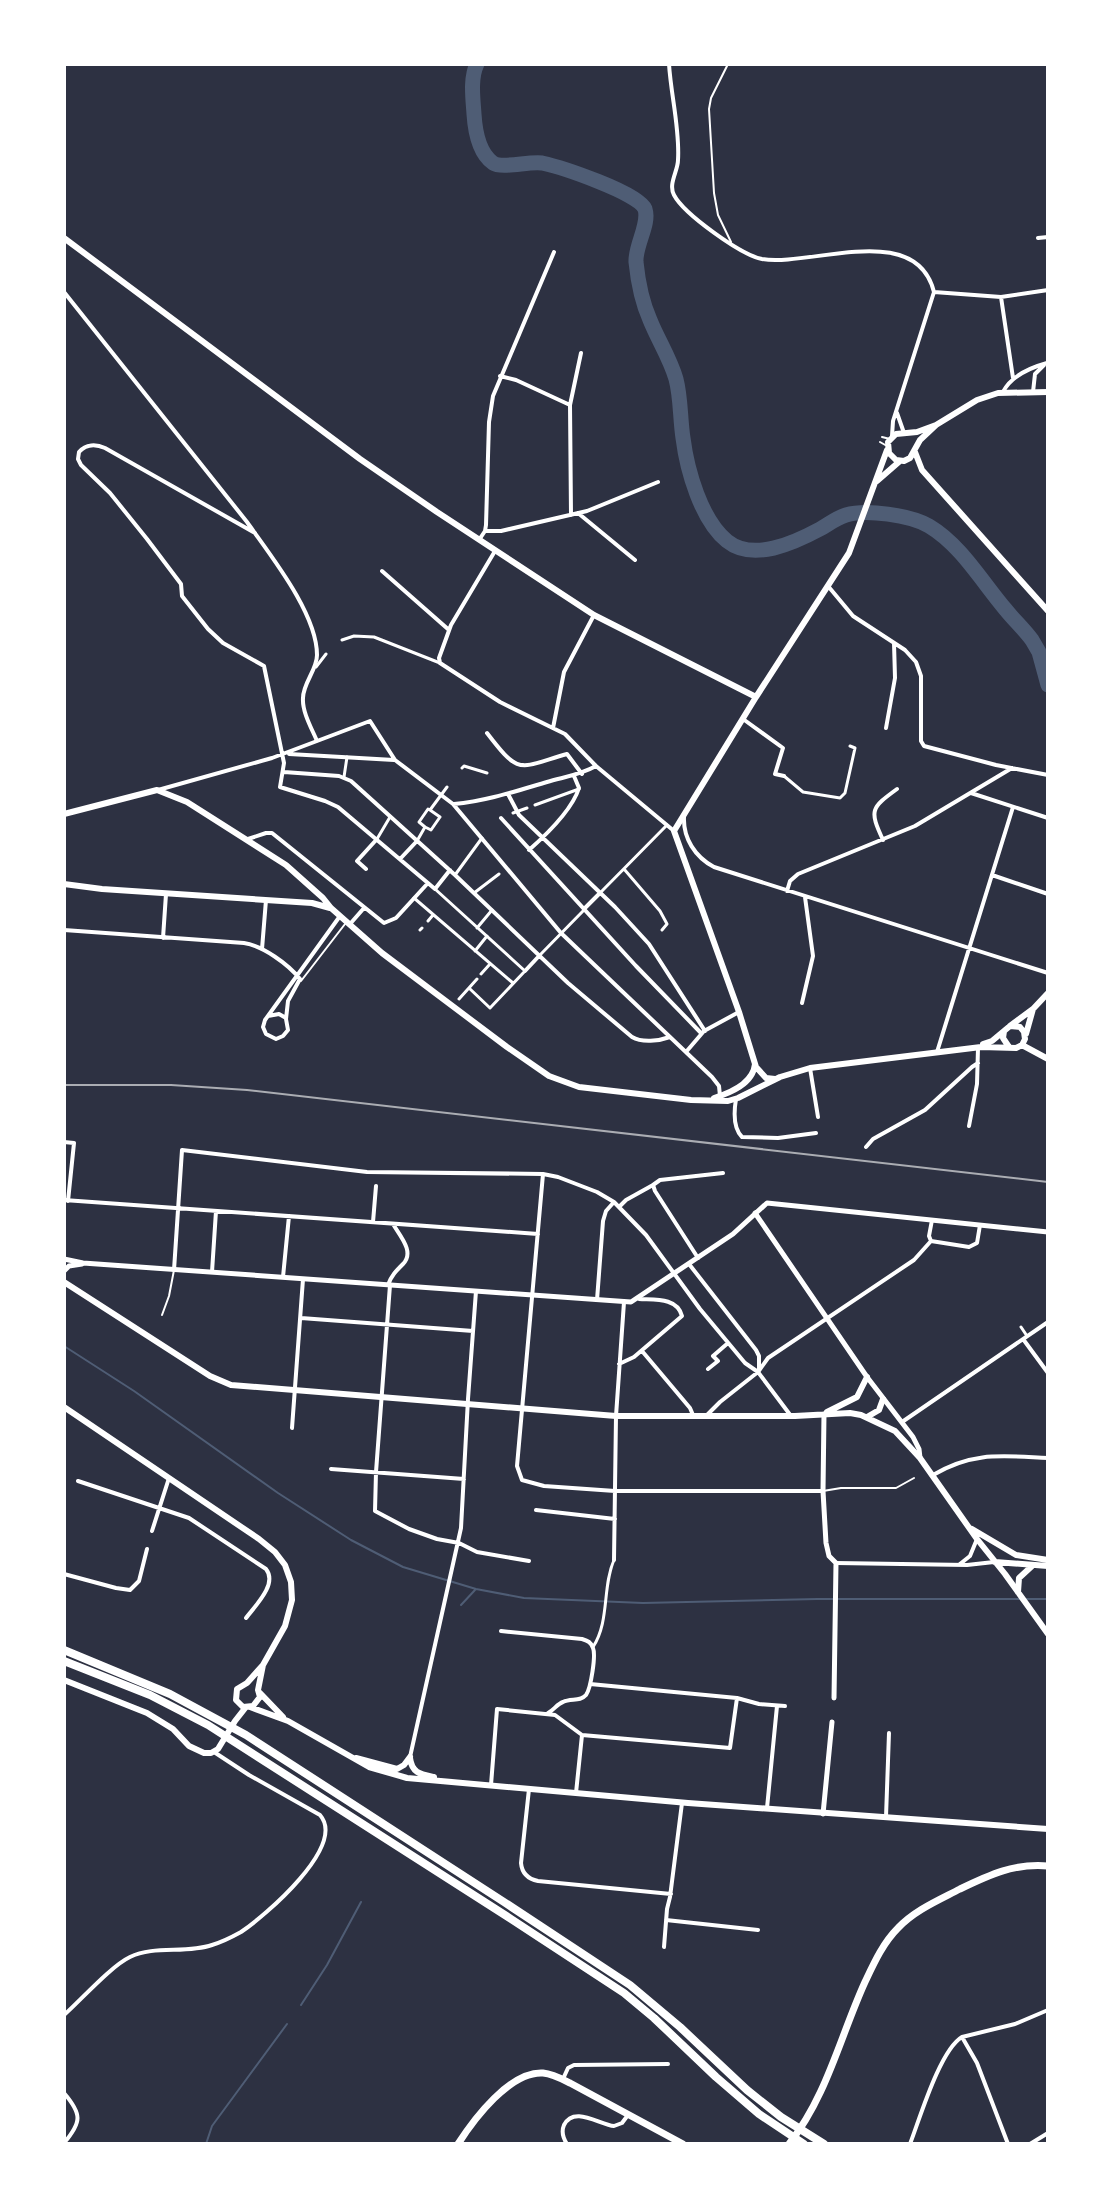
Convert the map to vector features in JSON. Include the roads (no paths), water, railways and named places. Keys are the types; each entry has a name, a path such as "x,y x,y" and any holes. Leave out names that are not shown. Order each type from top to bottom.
{"highway":[{"path":"64,1650 170,1694 246,1735 630,1985 680,2026 747,2090 781,2117 820,2142"},
{"path":"64,1661 140,1691 241,1744 624,1993 729,2089 777,2127 804,2144"}],"main road":[{"path":"64,238 366,464 479,540 594,615 756,697"},
{"path":"877,482 902,461 910,458 920,440 936,425 977,400 1003,392 1047,392"},
{"path":"776,1079 764,1076 755,1063 740,1012 674,831 852,546 877,482 891,437 936,425"},
{"path":"905,433 913,439 922,470 1047,611"},
{"path":"887,448 893,459 922,470"},
{"path":"64,814 157,790 194,806 286,865 382,953 476,1024 555,1079 574,1086 691,1100 728,1101 776,1079 810,1068 978,1048 1016,1048 1022,1045 1033,1009"},
{"path":"64,885 320,904 331,908"},
{"path":"304,903 312,898 314,889"},
{"path":"978,1048 992,1041 1033,1009 1047,993"},
{"path":"1007,1029 1020,1028 1025,1036"},
{"path":"1007,1029 1003,1038 1009,1047"},
{"path":"1022,1045 1047,1059"},
{"path":"711,1099 736,1089 747,1080 753,1073 755,1063"},
{"path":"64,1282 219,1381 238,1386 616,1416 791,1416 850,1413 866,1417 895,1431 920,1458 1046,1632"},
{"path":"824,1414 857,1397 867,1377"},
{"path":"866,1417 879,1410 883,1399"},
{"path":"64,1407 270,1547 285,1565 292,1587 290,1613 283,1631 263,1665 247,1683 235,1692 236,1700 245,1706 288,1721 366,1766 386,1774 413,1779 823,1814 1047,1828"},
{"path":"967,1524 1012,1553 1025,1558 1047,1560"},
{"path":"995,1562 1047,1566"},
{"path":"1018,1593 1019,1578 1032,1566"},
{"path":"64,1680 142,1710 169,1726 193,1749 204,1753 214,1752 222,1744 245,1706 256,1704 263,1665"},
{"path":"247,1683 254,1684 288,1721"},
{"path":"352,1757 397,1769 405,1765 410,1757"},
{"path":"410,1757 412,1768 418,1773 455,1781"},
{"path":"789,2144 824,2088 857,2000 879,1955 898,1928 926,1907 998,1871 1019,1866 1047,1866"},
{"path":"458,2144 493,2100 520,2079 540,2073 563,2079 683,2144"}],"street":[{"path":"669,64 678,156 673,184 674,193 676,198 705,225 732,245 752,256 769,260 857,251 897,255 920,265 928,277 934,292 892,426 891,437"},
{"path":"1038,238 1047,237"},
{"path":"479,540 485,531 489,417 493,396 554,252"},
{"path":"934,292 1001,297 1047,290"},
{"path":"64,292 255,533 284,574 305,613 317,653 316,663 303,699 317,741"},
{"path":"1001,297 1013,378"},
{"path":"571,515 570,405 581,353"},
{"path":"1003,392 1013,378 1031,368 1047,363"},
{"path":"1033,392 1035,374 1047,363"},
{"path":"500,376 516,380 570,405"},
{"path":"897,412 905,433"},
{"path":"255,533 105,448 95,445 81,449 78,454 80,463 110,493 181,584 182,596 203,624 218,639 264,666 284,772 280,787 334,805 428,883 525,971"},
{"path":"485,531 501,531 591,510 658,482"},
{"path":"578,513 635,560"},
{"path":"440,663 449,630 495,550"},
{"path":"382,571 449,630"},
{"path":"828,586 853,616 913,658 921,672 922,744 1047,775"},
{"path":"553,728 564,672 594,615"},
{"path":"342,640 354,636 374,637 440,663 500,702 569,737 596,766 674,831"},
{"path":"886,728 895,678 894,643"},
{"path":"310,677 326,654"},
{"path":"743,719 783,748 775,774 784,776 803,792 840,798 845,793 855,748 849,747"},
{"path":"157,790 281,754 370,721 395,760 453,804 483,837 561,933 716,1082 720,1096"},
{"path":"487,733 507,758 516,765 527,765 567,754 582,774"},
{"path":"281,754 395,760"},
{"path":"344,777 346,757"},
{"path":"462,768 464,766 487,773"},
{"path":"453,804 508,794 582,774 596,766"},
{"path":"787,891 790,881 798,874 915,826 1013,768"},
{"path":"284,772 344,777 356,784 573,988 634,1039 661,1040 670,1037"},
{"path":"574,776 579,789"},
{"path":"430,810 440,817 431,830 419,822 447,787"},
{"path":"535,805 579,789"},
{"path":"528,851 543,838 571,803 579,789"},
{"path":"883,840 874,819 874,809 879,802 897,789"},
{"path":"970,793 1047,818"},
{"path":"508,794 514,812 650,943 703,1032"},
{"path":"937,1052 1013,807"},
{"path":"514,812 527,808"},
{"path":"684,814 687,839 708,864 1047,974"},
{"path":"366,868 357,861 377,839 391,816"},
{"path":"502,817 528,851 703,1032"},
{"path":"469,988 490,1008 667,825"},
{"path":"400,859 417,841 425,826"},
{"path":"248,840 272,833 364,908 386,923 395,920 428,883"},
{"path":"455,875 483,837"},
{"path":"624,869 660,911 667,924 662,930"},
{"path":"435,890 450,870"},
{"path":"474,893 499,874"},
{"path":"992,875 1047,894"},
{"path":"163,938 166,894"},
{"path":"802,1003 813,956 805,897"},
{"path":"414,898 513,983"},
{"path":"262,950 266,900"},
{"path":"349,923 364,908"},
{"path":"477,928 492,910"},
{"path":"428,921 432,915"},
{"path":"64,930 244,943 262,950 296,975 300,981 289,998 286,1019 289,1026 286,1034 276,1039 268,1036 264,1030 267,1017 296,975 340,916"},
{"path":"475,951 487,936"},
{"path":"481,974 490,964"},
{"path":"459,999 477,979"},
{"path":"686,1052 703,1032 740,1012"},
{"path":"267,1017 275,1014 286,1019"},
{"path":"969,1126 977,1084 978,1048"},
{"path":"866,1147 873,1139 925,1110 978,1063"},
{"path":"810,1068 818,1117"},
{"path":"736,1099 734,1116 742,1137 778,1138 816,1133"},
{"path":"64,1142 74,1143 66,1201 537,1234"},
{"path":"174,1270 182,1150 367,1172 543,1174 579,1184 614,1202 650,1239 674,1275 728,1343 747,1365 758,1372 791,1416"},
{"path":"619,1207 626,1200 660,1180 723,1173"},
{"path":"543,1174 517,1466 522,1480 544,1486 615,1491 824,1491"},
{"path":"653,1185 698,1258"},
{"path":"373,1222 376,1186"},
{"path":"597,1300 603,1218 614,1202"},
{"path":"64,1259 83,1263 174,1270 633,1302 733,1234 764,1204 772,1202 1047,1232"},
{"path":"212,1272 216,1211"},
{"path":"755,1213 826,1319 902,1422 917,1445 920,1458"},
{"path":"283,1278 289,1216"},
{"path":"931,1241 929,1235 932,1220"},
{"path":"393,1223 405,1243 408,1255 406,1261 391,1277 389,1285 375,1472 375,1511 422,1534 459,1543 477,1552 529,1560"},
{"path":"931,1241 969,1247 977,1244 980,1225"},
{"path":"706,1416 758,1372 768,1358 918,1257 931,1241"},
{"path":"969,1247 971,1252"},
{"path":"64,1271 69,1266 83,1263"},
{"path":"689,1264 758,1353 760,1359 758,1372"},
{"path":"292,1428 303,1279"},
{"path":"410,1757 459,1543 476,1291"},
{"path":"619,1364 642,1350 682,1316 681,1311 670,1302 639,1299"},
{"path":"593,1647 602,1627 609,1572 614,1560 616,1416 624,1302"},
{"path":"301,1318 473,1331"},
{"path":"902,1422 1047,1322"},
{"path":"1021,1327 1047,1373"},
{"path":"708,1369 717,1361 713,1356 728,1343"},
{"path":"642,1350 690,1408 693,1416"},
{"path":"824,1414 827,1551 836,1563 967,1565 995,1562"},
{"path":"933,1476 954,1464 974,1457 1047,1458"},
{"path":"331,1469 464,1479"},
{"path":"152,1531 169,1478"},
{"path":"78,1482 192,1519 268,1571 271,1578 269,1585 246,1618"},
{"path":"536,1510 615,1519"},
{"path":"959,1564 970,1556 977,1539"},
{"path":"64,1574 130,1590 139,1581 147,1550"},
{"path":"834,1698 836,1563"},
{"path":"501,1631 582,1639 589,1641 593,1647 590,1684 584,1696 563,1702 547,1713"},
{"path":"590,1684 737,1698 785,1706"},
{"path":"490,1785 497,1709 547,1713 560,1717 582,1735 730,1748 737,1698"},
{"path":"767,1809 777,1706"},
{"path":"823,1814 832,1722"},
{"path":"886,1818 890,1734"},
{"path":"576,1793 582,1735"},
{"path":"64,2015 118,1965 131,1957 144,1953 208,1946 239,1932 291,1888 314,1861 322,1845 326,1829 325,1822 320,1815 249,1775 214,1752"},
{"path":"529,1789 521,1863 522,1870 527,1876 538,1881 671,1894"},
{"path":"664,1947 682,1803"},
{"path":"666,1920 758,1930"},
{"path":"910,2144 945,2055 952,2044 962,2037 1015,2024 1047,2010"},
{"path":"962,2037 977,2063 1008,2144"},
{"path":"563,2079 567,2070 574,2065 668,2064"},
{"path":"64,2092 73,2105 79,2121 64,2143"},
{"path":"567,2144 563,2136 563,2129 566,2122 572,2118 583,2116 612,2126 622,2123 628,2114"},
{"path":"1030,2144 1047,2133"}],"lane":[{"path":"728,64 712,95 709,109 714,193 718,215 732,245"},
{"path":"882,437 891,437"},
{"path":"880,442 887,448"},
{"path":"300,981 349,923"},
{"path":"162,1315 169,1296 174,1270"},
{"path":"824,1491 841,1488 896,1488 914,1478"}],"waterway":[{"path":"477,64 472,89 475,127 481,147 488,159 497,165 537,163 552,165 615,188 640,203 645,209 646,221 636,255 641,292 647,313 676,379 685,451 692,479 703,508 718,532 737,547 761,550 798,540 839,518 855,513 888,514 921,522 951,543 1029,636 1039,652 1048,685"},
{"path":"64,1346 134,1391 278,1493 351,1540 403,1567 476,1589 524,1598 643,1603 817,1599 1020,1599"},
{"path":"461,1605 475,1590"},
{"path":"1026,1599 1048,1599"},
{"path":"301,2005 327,1965 361,1902"},
{"path":"206,2144 212,2126 287,2024"}],"railway":[{"path":"64,1085 171,1085 247,1090 1048,1182"}]}
